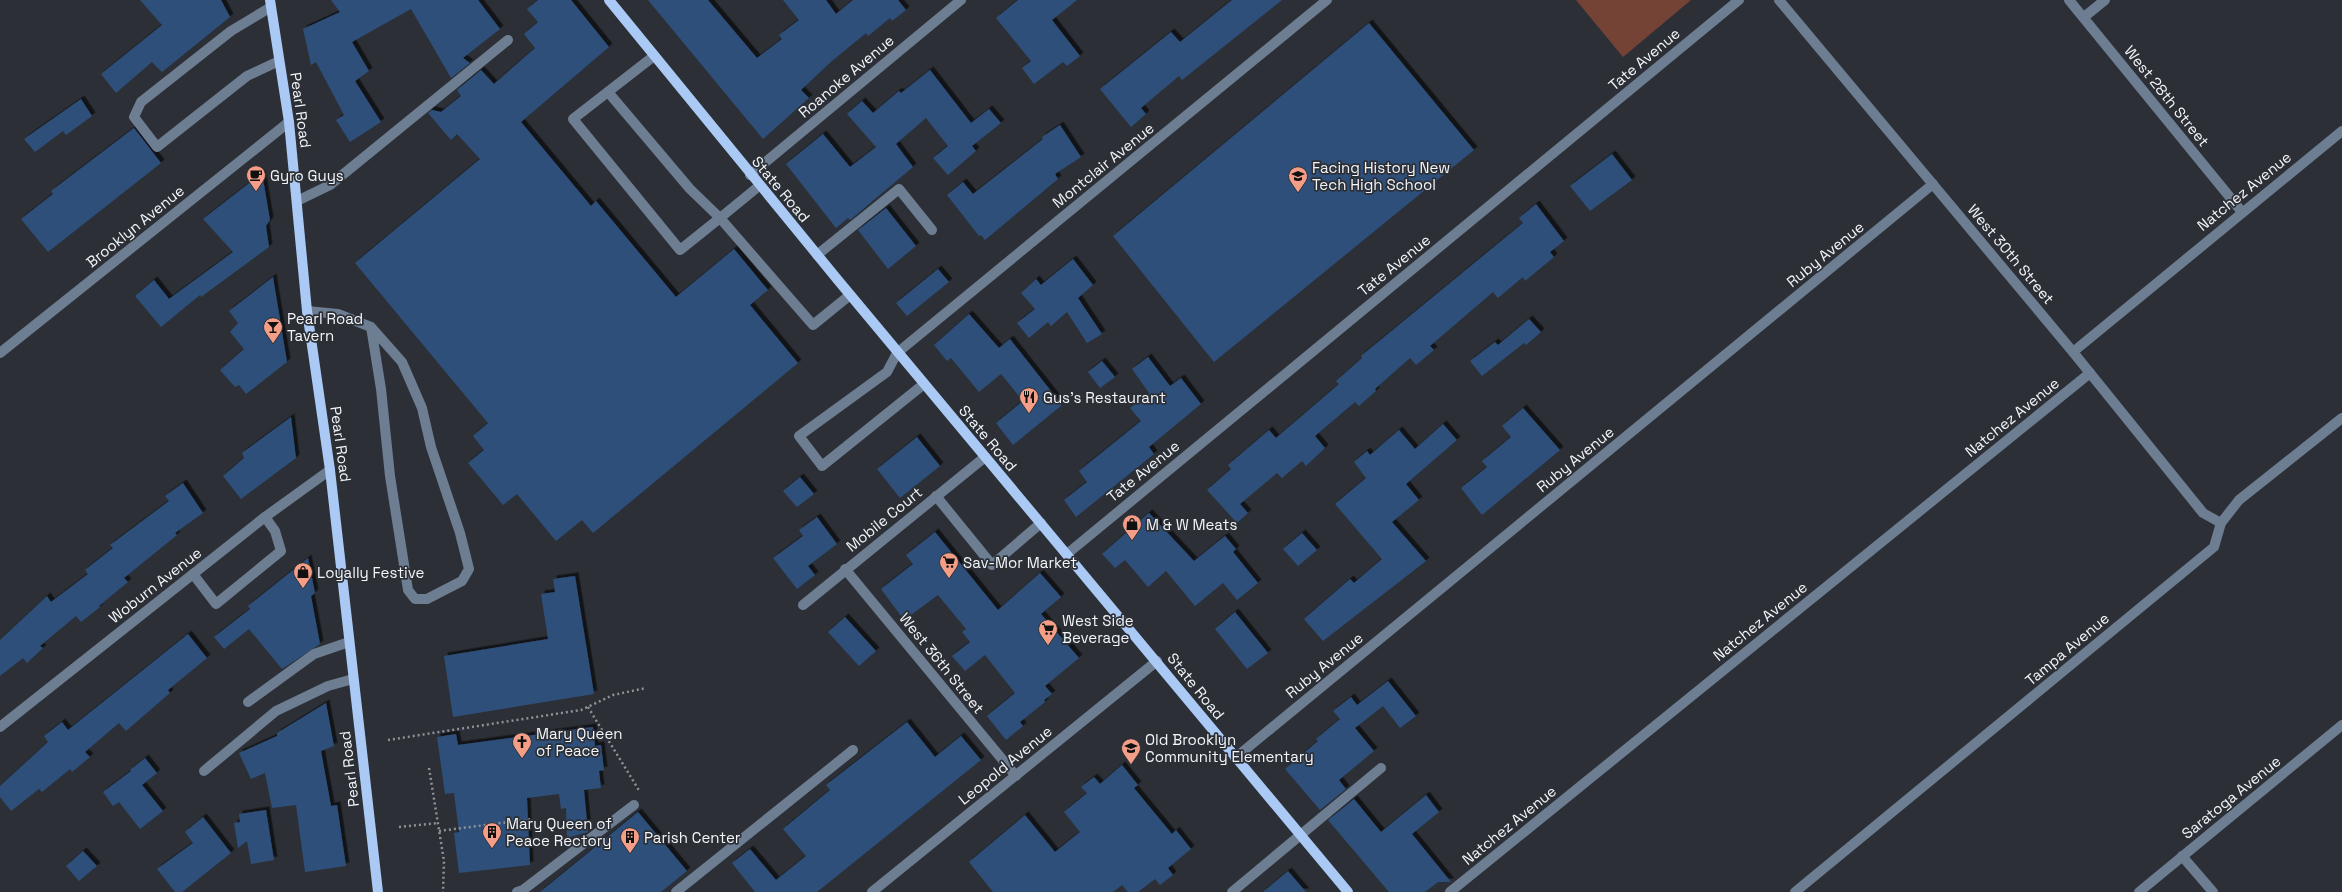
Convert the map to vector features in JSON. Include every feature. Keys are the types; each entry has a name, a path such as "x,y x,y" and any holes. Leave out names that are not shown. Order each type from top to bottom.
{"main road":[{"name":"State Road","path":"608,0 759,186 1157,661 1235,758 1348,892"},
{"name":"Pearl Road","path":"271,3 298,201 306,311 330,470 378,892"}],"street":[{"name":"Roanoke Avenue","path":"750,175 961,0"},
{"name":"Montclair Avenue","path":"897,352 1328,0"},
{"name":"Tate Avenue","path":"1067,554 1739,0"},
{"name":"West 30th Street","path":"1780,0 2073,352 2203,513 2221,523"},
{"name":"West 28th Street","path":"2069,0 2242,212"},
{"path":"2084,17 2105,0"},
{"path":"271,3 231,31 147,97 141,102 134,117 157,147 247,76 280,61"},
{"path":"298,201 330,184 508,40"},
{"path":"654,56 573,119 680,250 759,186"},
{"path":"608,92 690,189 720,218 813,325 850,295"},
{"name":"Brooklyn Avenue","path":"0,353 288,122"},
{"name":"Natchez Avenue","path":"2073,352 2342,131"},
{"name":"Ruby Avenue","path":"1235,758 1934,184"},
{"path":"817,255 899,189 932,230"},
{"path":"306,311 338,314 371,327 402,362 422,408 431,447 460,533 469,569 462,581 427,599 415,599 408,590 390,476 381,389 371,327"},
{"path":"897,352 887,372 799,436 822,466 924,384"},
{"name":"Natchez Avenue","path":"1450,892 2090,373"},
{"name":"Tampa Avenue","path":"1795,892 2214,547 2221,523 2239,500 2342,418"},
{"name":"Mobile Court","path":"802,605 985,457"},
{"name":"Woburn Avenue","path":"0,727 265,517 330,470"},
{"path":"936,496 992,565 1041,523"},
{"path":"193,574 216,604 281,551 276,531 265,517"},
{"name":"West 36th Street","path":"845,569 1016,776"},
{"path":"248,702 314,654 349,642"},
{"name":"Leopold Avenue","path":"872,892 1157,661"},
{"path":"204,771 276,711 328,686 353,679"},
{"name":"Saratoga Avenue","path":"2139,892 2342,725"},
{"path":"676,892 852,750"},
{"path":"1232,892 1381,768"},
{"path":"520,891 634,805"},
{"path":"2182,856 2213,892"}],"path":[{"path":"388,740 438,730 581,710 613,695 646,688"},
{"path":"588,707 644,799"},
{"path":"429,768 444,861 443,892"},
{"path":"439,831 532,819"},
{"path":"399,827 438,823"}],"shaded area":[{"path":"1576,0 1691,0 1623,57"}],"building":[{"path":"140,0 221,0 230,17 162,72 152,62 116,93 101,74 162,25"},
{"path":"331,0 478,0 500,29 463,58 470,63 451,78 411,9 352,42 369,71 355,81 381,122 350,142 336,120 344,115 316,62 311,65 303,29 340,12"},
{"path":"538,0 571,0 609,47 521,122 591,206 596,201 676,297 734,249 768,290 750,305 798,363 593,533 582,520 556,541 517,494 503,505 468,463 484,450 473,436 488,423 355,263 480,159 457,134 451,140 428,113 432,110 441,112 461,96 457,90 481,70 494,84 535,48 524,34 538,22 527,9"},
{"path":"648,0 708,0 757,58 782,39 779,35 799,20 783,0 826,0 836,14 853,0 898,0 906,10 892,21 890,18 868,36 866,33 832,61 801,90 809,98 763,139"},
{"path":"1018,0 1077,0 1052,20 1080,56 1067,66 1063,62 1034,84 1022,68 1031,61 996,18"},
{"path":"1232,0 1282,0 1182,80 1179,76 1141,108 1146,114 1131,127 1100,89 1171,32 1180,42"},
{"path":"1369,23 1474,150 1214,362 1113,236"},
{"path":"930,70 971,123 989,109 1001,123 972,146 976,151 948,175 933,158 948,146 926,118 896,144 913,167 850,220 848,218 836,228 786,164 823,134 850,167 876,147 847,114 862,101 873,113 899,91 901,93"},
{"path":"81,99 92,116 66,135 63,131 35,152 24,139"},
{"path":"1060,125 1081,157 1055,174 1058,179 985,240 981,235 979,236 947,195 963,182 973,194 1043,139 1042,137"},
{"path":"134,128 161,163 48,252 21,219 53,194 51,191"},
{"path":"1612,154 1632,180 1590,211 1570,186"},
{"path":"262,173 270,220 266,226 269,247 201,297 200,295 161,327 135,296 154,280 169,299 233,252 203,219"},
{"path":"1536,204 1564,241 1550,252 1554,257 1525,281 1523,277 1498,298 1493,292 1430,346 1434,350 1416,365 1410,358 1375,389 1376,391 1359,406 1355,402 1315,436 1325,448 1306,466 1302,461 1282,478 1277,473 1240,504 1248,513 1237,523 1207,490 1231,469 1228,465 1269,430 1276,438 1339,384 1336,381 1362,358 1361,356 1523,223 1519,218"},
{"path":"886,208 916,246 888,269 858,230"},
{"path":"1073,259 1093,285 1078,298 1102,334 1087,343 1067,312 1051,326 1048,322 1029,338 1017,323 1035,309 1021,293 1036,279 1041,285"},
{"path":"938,269 949,282 907,316 896,303"},
{"path":"273,277 287,362 246,394 239,385 235,387 220,370 244,349 230,332 238,323 229,311"},
{"path":"969,314 999,348 1010,339 1062,405 1013,445 996,423 1023,401 1001,374 979,392 951,358 947,361 934,345"},
{"path":"1529,319 1541,332 1526,345 1524,343 1482,376 1470,361 1495,342 1498,345"},
{"path":"1148,357 1170,386 1181,378 1201,404 1149,447 1154,454 1076,517 1064,500 1087,482 1079,471 1141,421 1130,408 1149,393 1132,369"},
{"path":"1102,361 1115,377 1100,388 1088,372"},
{"path":"1523,408 1560,450 1482,515 1461,488 1487,467 1482,461 1511,437 1502,426"},
{"path":"291,417 296,458 241,499 223,476 244,458 242,453"},
{"path":"1443,424 1457,440 1406,484 1419,500 1392,522 1426,561 1323,641 1304,619 1350,579 1354,583 1382,559 1335,504 1366,478 1354,462 1367,451 1370,455 1399,430 1415,449"},
{"path":"917,437 940,466 900,498 877,469"},
{"path":"800,477 814,494 797,507 783,491"},
{"path":"183,483 203,513 175,533 177,535 124,578 128,582 99,606 100,607 81,622 76,616 40,646 43,648 27,663 23,658 0,676 0,640 47,596 51,602 88,574 85,570 113,548 110,545 169,501 165,496"},
{"path":"1149,513 1194,561 1225,536 1236,549 1233,552 1258,583 1237,600 1223,583 1195,606 1166,571 1148,587 1125,560 1115,568 1102,554"},
{"path":"817,517 837,544 808,566 815,575 797,589 773,558 803,536 799,530"},
{"path":"935,532 998,610 1040,573 1061,597 1041,614 1079,658 1045,686 1052,694 1044,700 1045,702 1020,722 1023,726 1006,740 987,716 1015,693 985,655 965,671 952,656 970,642 962,632 966,629 938,595 904,620 881,589 913,564 906,555"},
{"path":"1302,533 1317,550 1298,566 1283,549"},
{"path":"308,558 315,593 311,596 320,644 282,669 249,629 224,649 214,637 250,609 248,606"},
{"name":"Mary Queen of Peace","path":"575,576 594,694 453,717 444,656 548,639 541,594 555,592 553,579"},
{"path":"1235,612 1268,653 1247,669 1215,629"},
{"path":"845,617 876,651 859,666 828,632"},
{"path":"188,634 207,658 168,690 170,693 126,731 119,723 85,752 90,757 72,772 70,769 42,792 39,789 11,811 0,797 0,786 48,742 44,736 62,722 68,730"},
{"path":"1388,681 1416,716 1400,728 1383,706 1355,728 1374,751 1339,780 1346,789 1320,810 1285,769 1318,741 1316,739 1340,719 1333,711 1351,697 1357,705"},
{"path":"326,703 334,746 321,751 331,806 337,805 346,866 305,872 296,805 272,808 265,773 251,779 239,753 277,736 277,733"},
{"path":"907,722 935,757 961,736 981,760 817,892 755,892 732,863 750,849 776,880 806,856 783,829 830,790 826,785"},
{"name":"Mary Queen of Peace","path":"593,727 595,746 601,745 604,770 599,771 601,788 584,790 588,832 567,838 566,808 561,809 559,794 527,798 530,865 459,873 454,833 459,832 454,793 445,794 437,737 456,734 458,745"},
{"path":"145,758 157,773 142,785 163,811 140,829 119,802 113,806 103,792 131,771 130,770"},
{"path":"1122,765 1138,785 1134,788 1172,834 1176,830 1191,849 1168,868 1173,875 1160,885 1155,879 1138,892 1128,892 1122,885 1113,892 993,892 969,862 1025,815 1055,852 1080,832 1064,812 1087,793 1081,787 1094,777 1100,784"},
{"path":"1426,795 1439,812 1412,834 1451,882 1438,882 1425,892 1389,892 1328,820 1354,799 1381,832"},
{"path":"266,810 274,860 251,864 247,841 238,848 234,823 240,822 239,814"},
{"name":"Parish Center","path":"638,812 687,871 661,892 540,892"},
{"path":"203,817 231,853 182,892 175,892 157,869 193,843 185,832"},
{"path":"83,851 97,866 79,881 66,866"},
{"path":"1288,871 1306,892 1263,892"}],"place":[{"name":"Gyro Guys","path":"256,192"},
{"name":"Facing History New Tech High School","path":"1298,193"},
{"name":"Pearl Road Tavern","path":"273,344"},
{"name":"Gus's Restaurant","path":"1029,414"},
{"name":"M & W Meats","path":"1132,541"},
{"name":"Sav-Mor Market","path":"949,579"},
{"name":"Loyally Festive","path":"303,589"},
{"name":"West Side Beverage","path":"1048,646"},
{"name":"Mary Queen of Peace","path":"522,759"},
{"name":"Old Brooklyn Community Elementary","path":"1131,765"},
{"name":"Mary Queen of Peace Rectory","path":"492,849"},
{"name":"Parish Center","path":"630,854"}]}
